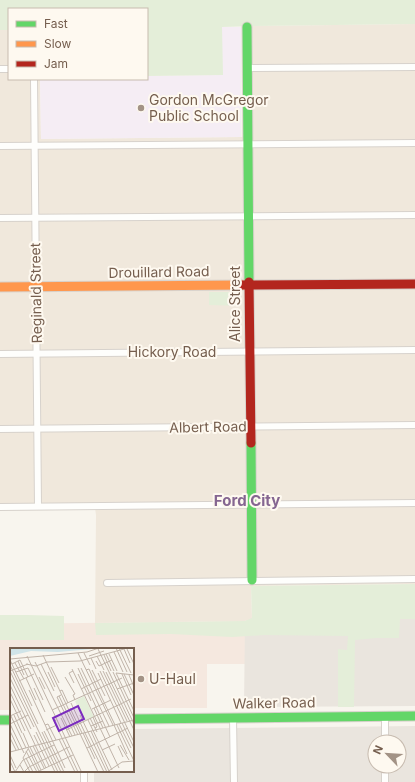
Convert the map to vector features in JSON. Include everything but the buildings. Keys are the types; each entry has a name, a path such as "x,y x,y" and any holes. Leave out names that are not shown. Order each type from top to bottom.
{"street":[{"name":"Alice Street","path":"247,27 252,580"},
{"path":"247,68 415,67"},
{"name":"Reginald Street","path":"34,80 38,506"},
{"path":"0,146 415,142"},
{"path":"0,218 415,215"},
{"name":"Drouillard Road","path":"0,287 415,284"},
{"name":"Hickory Road","path":"0,354 415,350"},
{"name":"Albert Road","path":"0,429 415,425"},
{"path":"0,506 415,503"},
{"path":"107,583 415,579"},
{"path":"384,716 385,734"},
{"name":"Walker Road","path":"134,719 415,716"},
{"path":"234,718 234,782"}],"shaded area":[{"path":"415,24 415,584 251,586 252,619 245,621 95,623 95,508 0,509 0,30 8,30 8,80 40,80 41,139 241,137 252,136 252,26"},
{"name":"Gordon McGregor Public School","path":"222,27 241,27 241,137 41,139 40,80 148,80 148,76 222,75"},
{"path":"252,619 415,619 415,706 244,707 245,621"},
{"path":"245,621 245,664 207,664 207,708 134,708 134,648 10,648 10,710 0,710 0,624"},
{"path":"415,726 415,782 94,782 94,772 134,772 134,729"}],"green space":[{"path":"0,0 415,0 415,24 222,27 223,75 148,76 148,8 8,8 8,30 0,30"},
{"path":"209,292 241,292 241,306 209,305"},
{"path":"415,584 415,619 400,619 399,638 355,640 354,707 338,707 338,649 347,650 348,636 264,635 232,637 171,634 96,635 95,623 245,621 252,618 251,586"},
{"path":"0,615 64,616 64,640 0,640"}],"traffic: fast":[{"path":"247,27 249,282"},
{"path":"251,443 252,580"},
{"path":"134,719 415,716"},
{"path":"0,720 10,720"}],"traffic: slow":[{"path":"0,287 242,285"}],"traffic: jam":[{"path":"249,282 251,443"},
{"path":"242,285 415,284"}],"place":[{"name":"Gordon McGregor Public School","path":"141,108"},
{"name":"U-Haul","path":"141,679"}],"district":[{"name":"Ford City","path":"247,501"}]}
